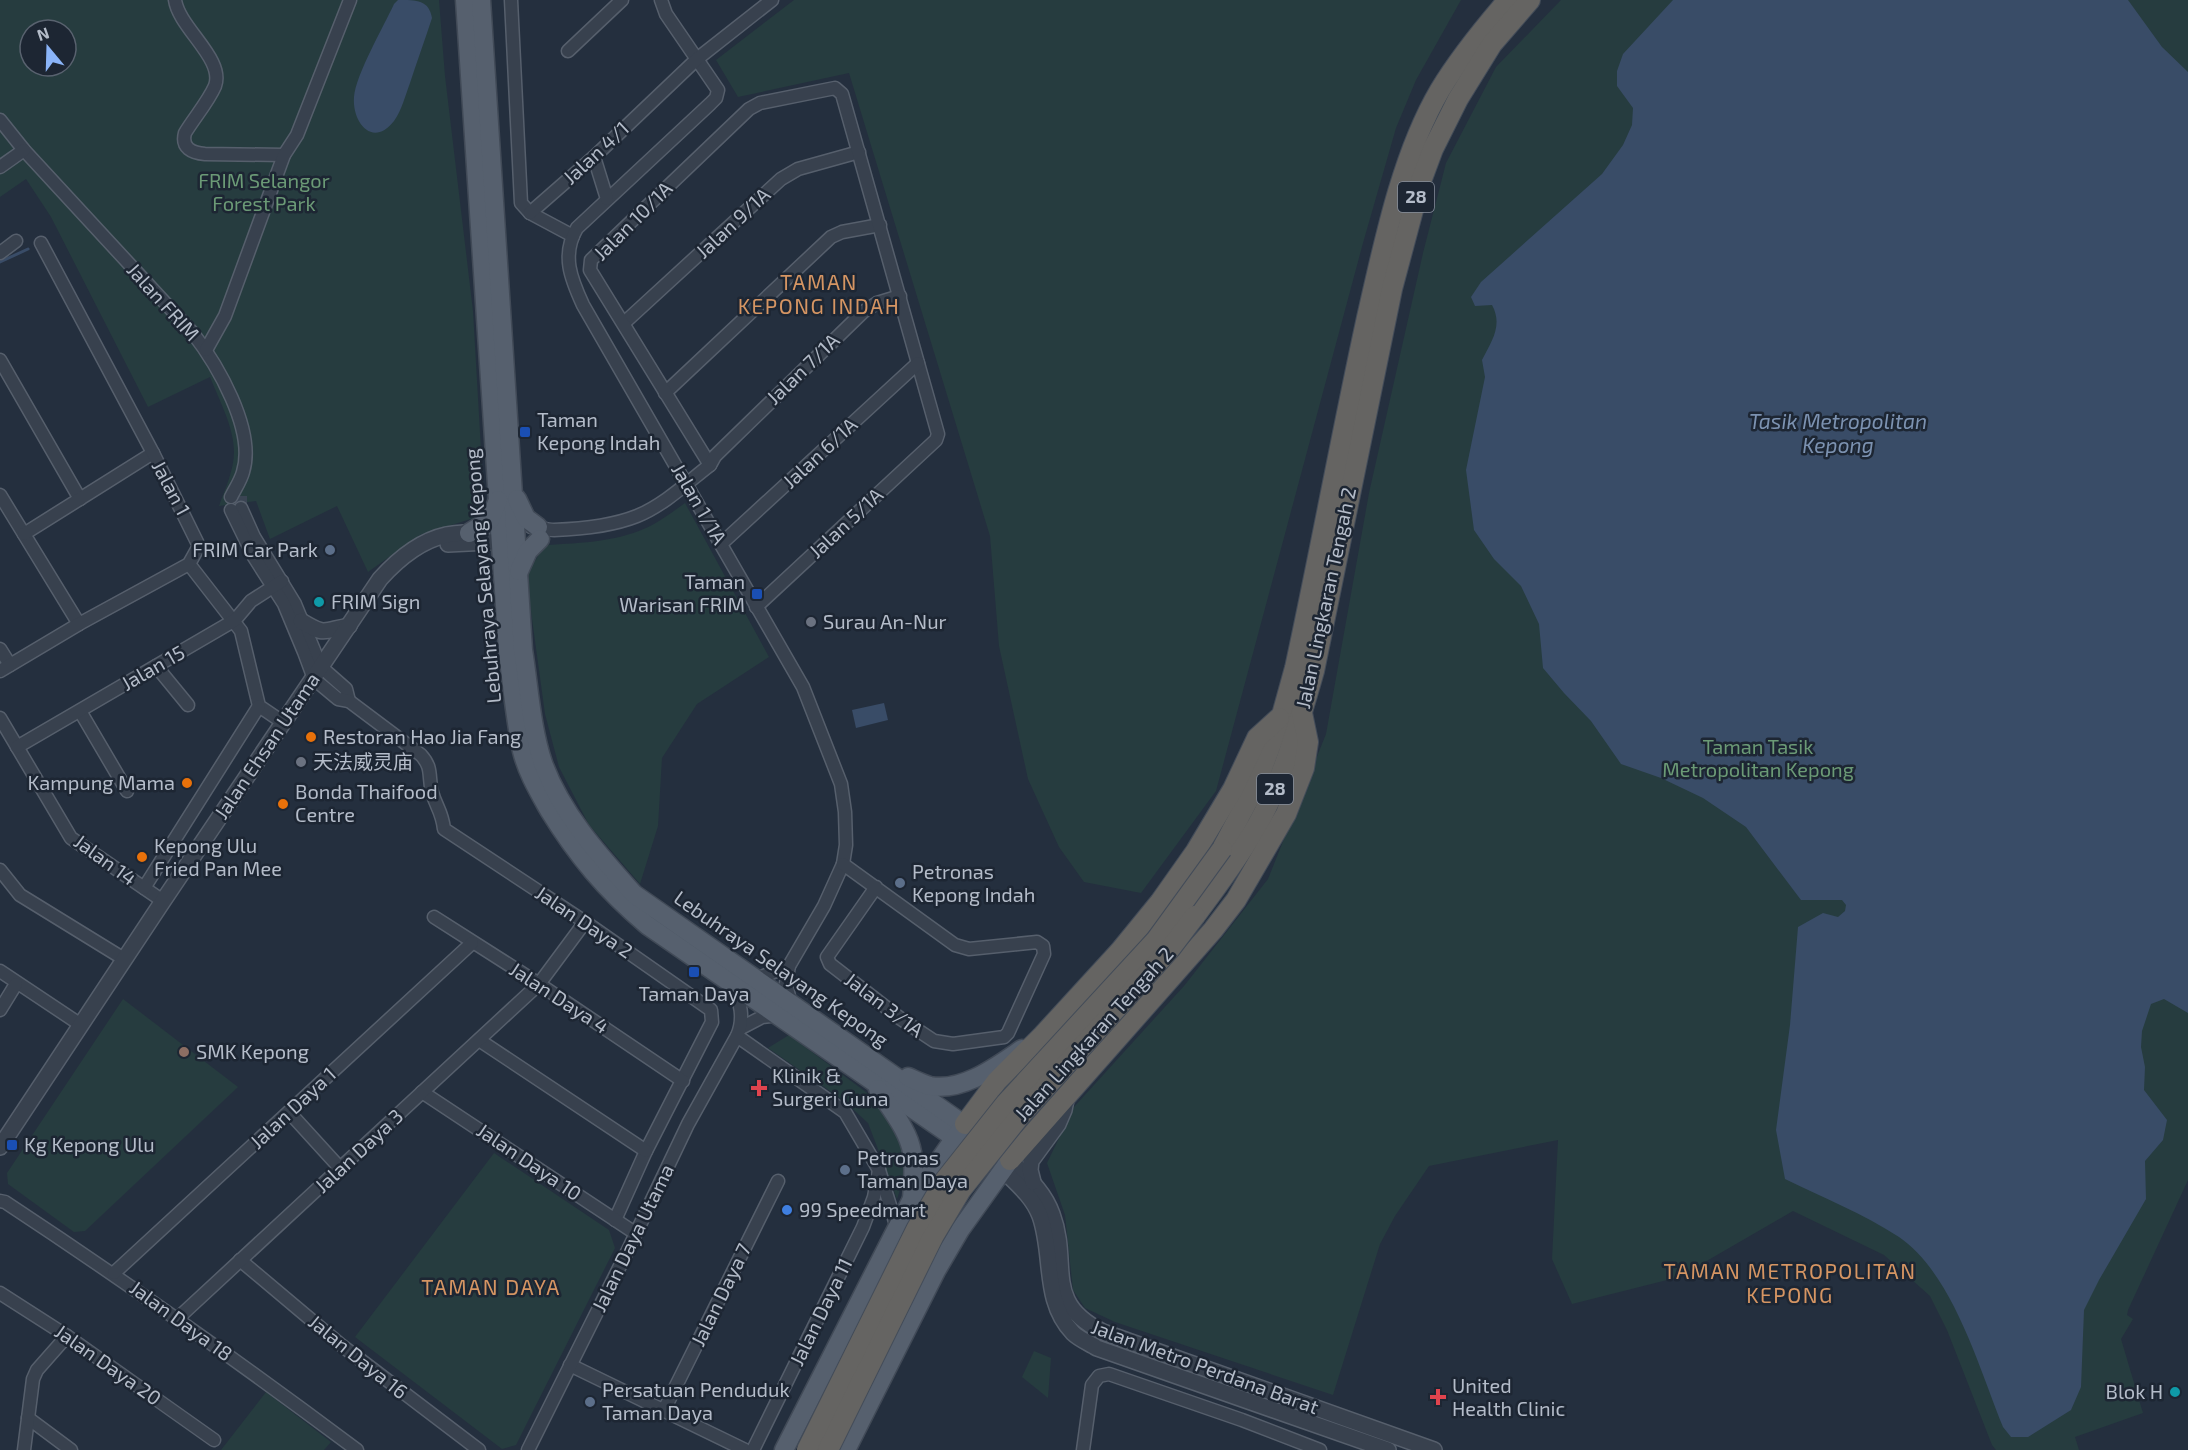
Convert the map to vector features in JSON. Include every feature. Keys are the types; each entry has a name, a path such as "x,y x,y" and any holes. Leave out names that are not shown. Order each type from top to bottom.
{"highway":[{"name":"Jalan Lingkaran Tengah 2","path":"828,1450 933,1237 961,1190 1020,1116 1170,949 1229,854 1282,715 1295,668 1374,286 1401,185 1415,143 1440,91 1477,35 1509,0"},
{"name":"Jalan Lingkaran Tengah 2","path":"807,1450 917,1228 945,1180 1006,1103 1156,940 1229,854 1274,793 1314,671 1392,289 1417,194 1433,148 1458,99 1492,44 1530,0"},
{"path":"1006,1165 1213,930 1236,900 1286,814 1304,768 1308,742 1302,713"},
{"path":"960,1131 997,1082 1120,951 1160,902 1233,789 1257,738 1282,715"},
{"path":"997,1082 995,1098 1003,1115 1008,1119 1019,1123 1029,1123 1049,1115"}],"main road":[{"name":"Lebuhraya Selayang Kepong","path":"465,0 498,500 518,574 523,650 538,743 552,784 600,856 634,894 756,979 785,1008 1006,1165"},
{"name":"Lebuhraya Selayang Kepong","path":"481,0 513,486 508,535 508,651 522,751 543,800 588,868 623,904 647,925 733,984 785,1008"},
{"path":"513,486 522,514 543,532 528,551 518,574"},
{"path":"469,533 490,520 498,500"},
{"path":"877,1074 930,1086 944,1086 974,1078 988,1071 1043,1035"},
{"path":"877,1074 912,1149 915,1196"},
{"path":"784,1450 897,1228 915,1196 960,1131"},
{"path":"846,1450 936,1271 960,1230 1006,1165"},
{"path":"915,1196 945,1179 956,1178 965,1182 970,1190 970,1200 960,1230"}],"street":[{"path":"175,0 181,20 212,60 217,76 214,87 185,133 183,138 186,147 195,153 205,154 284,155"},
{"path":"206,350 225,316 284,155 297,135 350,0"},
{"path":"511,0 521,203 530,213 573,236 577,228 607,199 716,98 718,90 666,14 662,0"},
{"path":"568,51 622,0"},
{"name":"Jalan 4/1","path":"530,213 594,157 697,59 772,0"},
{"name":"Jalan 10/1A","path":"710,459 665,393 590,270 591,260 749,109 760,103 835,88 842,94 859,152"},
{"name":"Jalan FRIM","path":"0,120 24,150 206,350 223,378 244,438 245,465 236,496"},
{"path":"0,167 24,150"},
{"path":"859,152 918,363"},
{"name":"Jalan 9/1A","path":"624,323 781,179 798,169 859,152"},
{"path":"594,157 607,199"},
{"path":"665,393 831,237 842,232 880,225"},
{"name":"Jalan 1/1A","path":"573,236 568,263 579,297 803,687 841,784 845,828 843,864 824,906 789,966 785,1008"},
{"path":"0,252 16,241"},
{"name":"Jalan 1","path":"41,243 197,538 199,546 197,554 189,564"},
{"name":"Jalan 7/1A","path":"508,535 609,524 650,509 687,482 689,472 710,459 863,312 877,303 900,296"},
{"path":"0,360 80,499"},
{"name":"Jalan 5/1A","path":"756,607 936,440 937,426 918,363"},
{"name":"Jalan 6/1A","path":"721,544 918,363"},
{"path":"24,534 153,453"},
{"path":"0,495 79,624"},
{"path":"236,509 254,537 278,584 297,634 317,673"},
{"name":"Jalan Ehsan Utama","path":"0,1147 380,579 392,565 412,549 446,535 469,533 508,535"},
{"path":"430,541 444,544 508,535"},
{"path":"0,649 5,668 79,624 189,564 235,620 241,631 259,706 284,723"},
{"path":"278,584 295,604 317,673"},
{"name":"Jalan 15","path":"17,747 235,620 251,601 278,584"},
{"path":"301,621 322,632 349,626"},
{"path":"156,666 188,705"},
{"name":"Jalan Daya 2","path":"317,673 338,699 350,701 422,755 428,763 432,791 443,815 444,829 585,922 711,1010 712,1022 683,1081"},
{"path":"144,888 259,706"},
{"path":"80,711 127,791"},
{"name":"Jalan 14","path":"0,718 71,838 163,901"},
{"path":"843,864 876,887"},
{"path":"0,870 20,895 124,959"},
{"name":"Jalan 3/1A","path":"876,887 956,945 969,949 1037,942 1043,946 1044,954 1008,1033 1004,1037 953,1044 934,1041 901,1019 827,961 827,957 876,887"},
{"name":"Jalan Daya 4","path":"434,917 539,984 683,1081"},
{"name":"Jalan Daya 3","path":"178,1318 539,984 585,922"},
{"name":"Jalan Daya 1","path":"114,1273 472,943"},
{"path":"756,979 789,966"},
{"path":"0,971 16,984 81,1025"},
{"path":"0,1010 16,984"},
{"path":"733,984 741,1008 739,1032"},
{"path":"739,1032 762,1017 785,1008"},
{"path":"739,1032 845,1112 879,1170 897,1228"},
{"name":"Jalan Daya Utama","path":"528,1450 688,1124 739,1032"},
{"path":"479,1040 646,1151"},
{"path":"615,1220 646,1151 683,1081"},
{"name":"Jalan Daya 10","path":"422,1092 635,1233"},
{"path":"1033,1182 1030,1170 1031,1161 1058,1124 1064,1110 1066,1095"},
{"path":"289,1112 340,1168"},
{"name":"Jalan Metro Perdana Barat","path":"1006,1165 1033,1182 1046,1199 1057,1230 1063,1294 1079,1329"},
{"name":"Jalan Metro Perdana Barat","path":"1006,1165 1040,1215 1053,1297 1059,1316 1079,1329 1097,1348 1388,1450"},
{"name":"Jalan Daya 11","path":"753,1450 863,1227 874,1197 879,1170"},
{"name":"Jalan Daya 7","path":"664,1410 778,1180"},
{"name":"Jalan Daya 18","path":"0,1201 5,1202 114,1273 357,1450"},
{"name":"Jalan Daya 16","path":"240,1260 341,1344 479,1450"},
{"name":"Jalan Daya 20","path":"0,1293 67,1335 214,1440"},
{"name":"Jalan Metro Perdana Barat","path":"1079,1329 1114,1336 1434,1450"},
{"path":"24,1450 33,1379 37,1370 67,1335"},
{"path":"570,1365 745,1450"},
{"path":"1083,1450 1092,1385 1099,1376 1109,1374 1320,1450"},
{"path":"28,1418 71,1450"}],"green space":[{"name":"FRIM Selangor Forest Park","path":"0,0 439,0 445,76 473,311 484,502 477,517 420,535 368,572 337,506 270,539 256,501 219,506 231,473 234,452 229,423 210,377 148,407 51,217 26,179 0,197"},
{"path":"794,0 1461,0 1416,80 1396,128 1216,791 1141,893 1084,882 1059,847 1028,779 999,646 990,536 849,73 738,97 716,60"},
{"name":"Tasik Metropolitan Kepong","path":"1561,0 2188,0 2188,1180 2128,1310 2127,1315 2133,1319 2121,1339 2143,1413 2075,1437 2079,1450 1996,1450 1992,1445 1947,1330 1930,1296 1884,1255 1793,1211 1679,1277 1572,1304 1552,1259 1558,1140 1429,1166 1395,1216 1380,1244 1333,1395 1115,1322 1085,1308 1073,1290 1065,1215 1047,1163 1074,1107 1184,986 1268,879 1326,734 1369,493 1423,253 1446,163 1496,67"},
{"path":"685,503 769,657 697,704 662,758 658,826 640,884 589,825 559,767 545,714 526,575 545,545 628,535 654,524"},
{"path":"123,999 238,1087 85,1231 74,1232 8,1184 7,1173"},
{"path":"789,1035 878,1101 901,1138 906,1171 897,1199 868,1123 843,1100 768,1048"},
{"path":"494,1153 609,1230 615,1248 516,1445 502,1449 355,1337"},
{"path":"1034,1351 1051,1358 1048,1398 1022,1377"},
{"path":"266,1392 331,1442 324,1450 221,1450"}],"water":[{"path":"398,0 411,0 425,4 432,18 399,112 386,129 372,132 365,129 356,116 354,97 371,50"},
{"name":"Tasik Metropolitan Kepong","path":"1673,0 2128,0 2162,47 2188,72 2188,1013 2164,999 2151,1004 2142,1031 2144,1090 2167,1120 2163,1140 2145,1161 2146,1199 2084,1310 2081,1387 2071,1410 2028,1437 2011,1437 2003,1427 1962,1324 1935,1274 1918,1253 1899,1237 1872,1221 1785,1179 1776,1130 1790,1025 1798,927 1823,913 1838,917 1845,911 1846,905 1842,900 1801,900 1746,827 1703,798 1661,778 1621,764 1591,721 1543,668 1539,624 1521,586 1494,559 1474,530 1466,470 1485,377 1482,360 1495,333 1496,319 1492,305 1475,306 1471,297 1481,282 1602,174 1623,145 1632,125 1633,108 1617,86 1617,71 1623,54"},
{"path":"884,703 888,720 856,728 852,710"}],"waterway":[{"path":"0,262 28,249"}],"tunnel":[{"path":"241,495 241,508"}],"place":[{"name":"Taman Kepong Indah","path":"525,432"},
{"name":"FRIM Car Park","path":"330,550"},
{"name":"Taman Warisan FRIM","path":"757,594"},
{"name":"FRIM Sign","path":"319,602"},
{"name":"Surau An-Nur","path":"811,622"},
{"name":"Restoran Hao Jia Fang","path":"311,737"},
{"name":"天法威灵庙","path":"301,762"},
{"name":"Kampung Mama","path":"187,783"},
{"name":"Bonda Thaifood Centre","path":"283,804"},
{"name":"Kepong Ulu Fried Pan Mee","path":"142,857"},
{"name":"Petronas Kepong Indah","path":"900,883"},
{"name":"Taman Daya","path":"694,972"},
{"name":"SMK Kepong","path":"184,1052"},
{"name":"Klinik & Surgeri Guna","path":"759,1088"},
{"name":"Kg Kepong Ulu","path":"12,1145"},
{"name":"Petronas Taman Daya","path":"845,1170"},
{"name":"99 Speedmart","path":"787,1210"},
{"name":"Blok H","path":"2175,1392"},
{"name":"United Health Clinic","path":"1438,1397"},
{"name":"Persatuan Penduduk Taman Daya","path":"590,1402"}],"district":[{"name":"TAMAN KEPONG INDAH","path":"819,295"},
{"name":"TAMAN METROPOLITAN KEPONG","path":"1790,1284"},
{"name":"TAMAN DAYA","path":"491,1288"}],"park label":[{"name":"Taman Tasik Metropolitan Kepong","path":"1758,758"}]}
